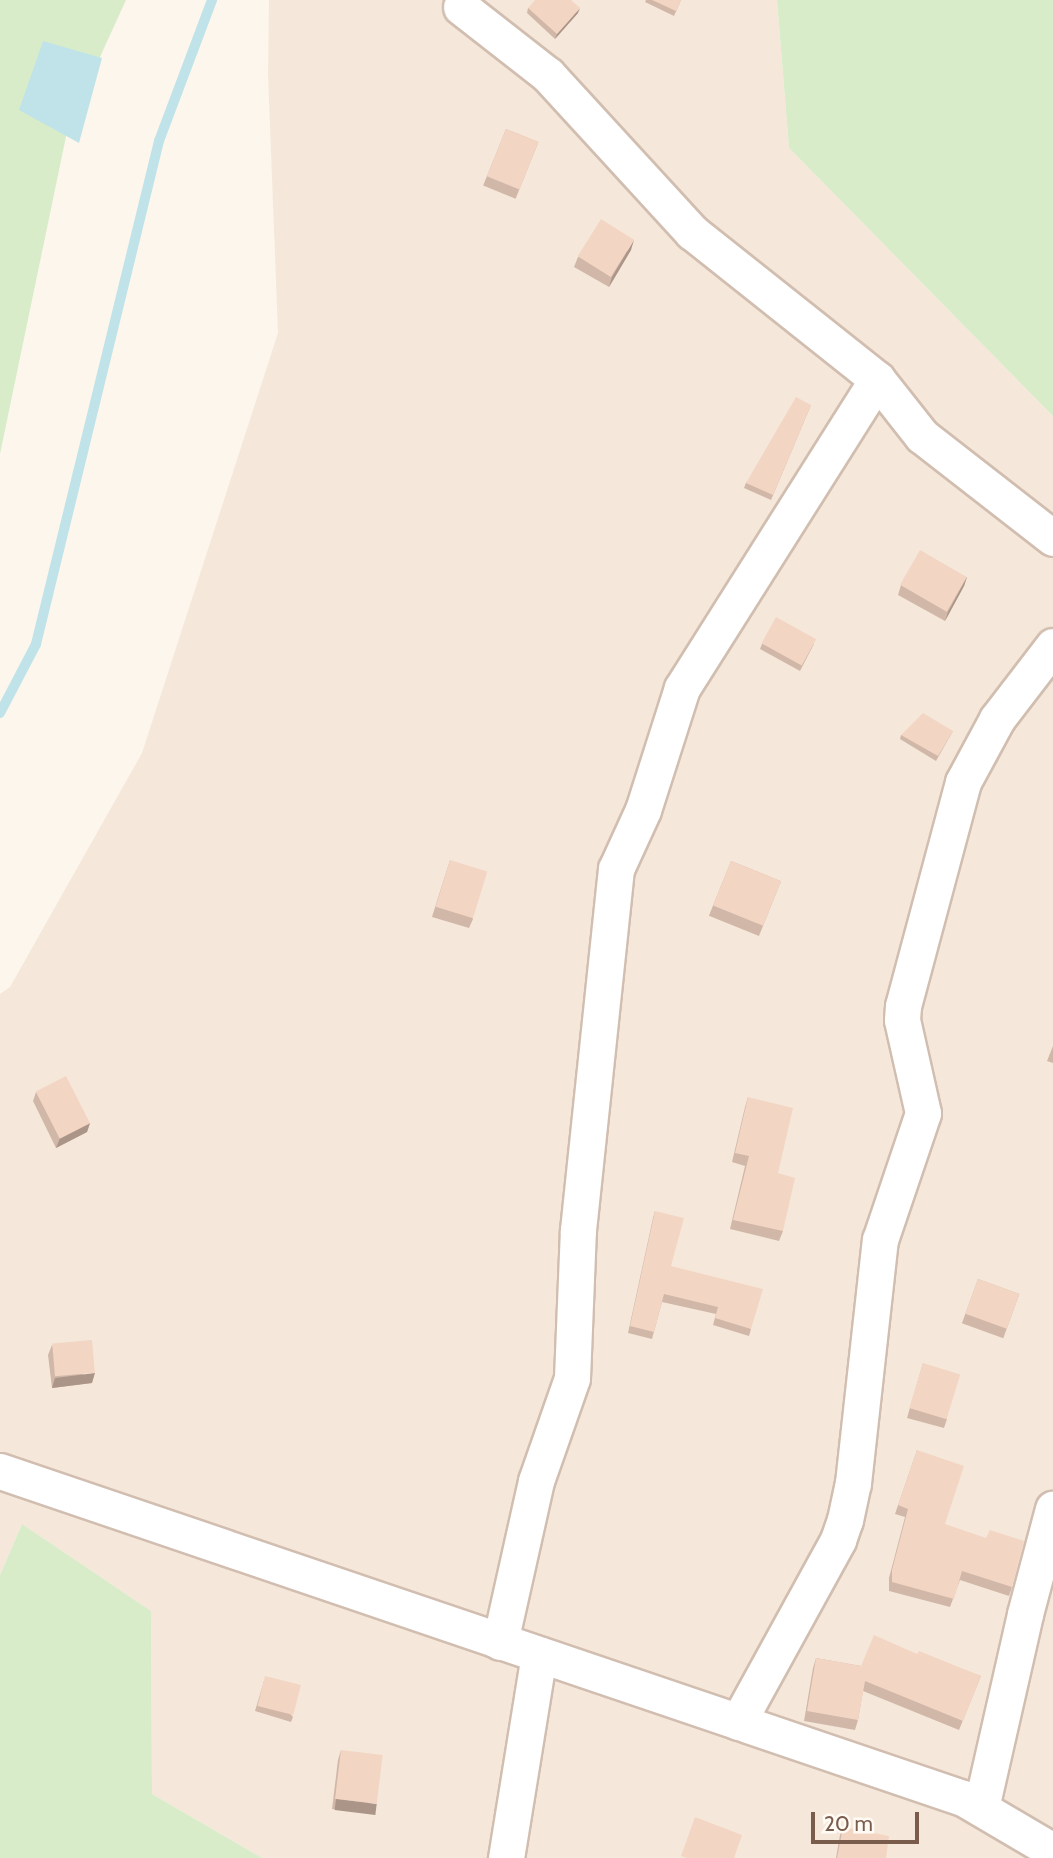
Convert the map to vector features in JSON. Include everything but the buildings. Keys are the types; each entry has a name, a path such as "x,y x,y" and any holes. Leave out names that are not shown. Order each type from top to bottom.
{"street":[{"path":"461,7 548,75 692,232 877,379 922,436 1053,538"},
{"path":"500,1642 536,1481 572,1378 578,1230 616,869 643,810 682,688 877,379"},
{"path":"738,1722 838,1540 845,1520 853,1483 880,1240 923,1113 902,1020 903,1006 963,782 997,719 1053,646"},
{"path":"0,1471 963,1798 1053,1851"},
{"path":"981,1808 1025,1614 1053,1509"},
{"path":"506,1858 539,1656"}],"shaded area":[{"path":"269,0 777,0 789,148 1053,416 1053,1858 262,1858 152,1794 151,1611 22,1524 0,1575 0,994 10,987 142,753 278,333 268,74"}],"green space":[{"path":"0,0 126,0 68,127 0,454"},
{"path":"777,0 1053,0 1053,416 789,148"},
{"path":"22,1524 151,1611 152,1794 262,1858 0,1858 0,1575"}],"water":[{"path":"43,41 102,58 79,143 19,110"}],"waterway":[{"path":"0,713 36,644 159,141 212,0"}]}
